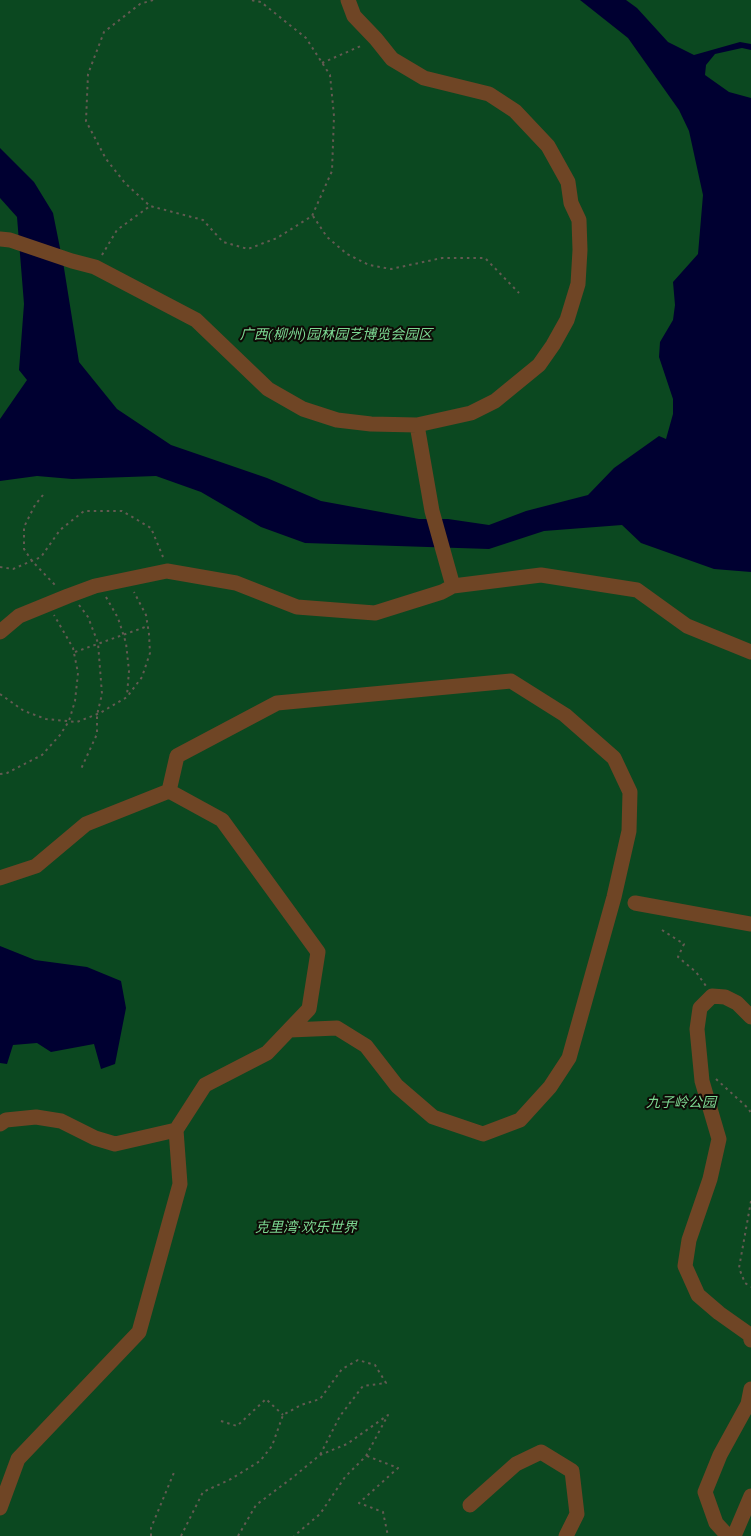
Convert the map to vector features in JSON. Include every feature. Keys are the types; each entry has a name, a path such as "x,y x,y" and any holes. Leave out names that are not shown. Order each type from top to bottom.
{"lane":[{"path":"5,240 95,267 196,320 268,389 302,409 337,420 371,424 417,424 471,413 495,401 539,365 567,320 578,284 580,250 579,220 571,203 568,182 548,146 515,111 489,94 424,78 392,59 354,16 348,0"},
{"path":"417,424 432,511 453,586"},
{"path":"0,632 19,616 95,586 167,571 236,583 297,607 375,613 442,592 453,586 541,575 637,590 687,626 751,652"},
{"path":"169,791 177,756 277,703 511,681 564,715 614,758 630,792 629,831 614,897 569,1058 550,1088 520,1120 483,1134 433,1117 397,1086 366,1046 337,1028 290,1030"},
{"path":"0,878 36,866 86,824 169,791"},
{"path":"0,1508 18,1459 139,1332 180,1184 176,1130 204,1085 267,1053 309,1009 318,952 222,820 169,791"},
{"path":"634,903 751,924"},
{"path":"751,1017 737,1003 725,997 712,996 700,1008 697,1029 702,1081 719,1139 710,1179 689,1240 685,1266 698,1295 750,1336 751,1340"},
{"path":"0,1124 6,1120 36,1117 61,1121 95,1138 115,1144 176,1130"},
{"path":"728,1536 716,1523 705,1492 720,1455 748,1404 751,1389"},
{"path":"470,1504 516,1464 541,1452 572,1471 578,1514 566,1536"},
{"path":"734,1536 751,1496"}],"path":[{"path":"153,0 140,4 104,32 88,74 86,120 106,159 125,182 150,206 203,220 223,242 248,249 277,238 312,216 332,171 334,116 330,75 306,38 261,2 250,0"},
{"path":"322,63 376,39"},
{"path":"95,267 117,230 150,206"},
{"path":"312,216 327,237 348,254 369,265 391,270 442,258 484,258 519,293"},
{"path":"43,494 34,505 24,527 24,549 53,584 77,602 88,617 98,643 102,694 97,715 97,734 81,768"},
{"path":"0,567 13,569 41,556 60,530 84,511 122,511 151,528 161,550 167,571"},
{"path":"0,694 24,711 46,719 78,722 97,715 127,697 142,677 150,653 146,615 126,579"},
{"path":"95,586 106,597 118,618 123,635 130,671 127,697"},
{"path":"0,774 7,774 42,755 60,735 69,721 75,701 78,673 73,648 48,604"},
{"path":"74,652 148,626"},
{"path":"662,930 684,944 678,957 696,972 712,996"},
{"path":"700,1067 749,1109 751,1114"},
{"path":"751,1201 739,1268 745,1283 751,1287"},
{"path":"181,1536 203,1492 231,1480 260,1461 272,1446 283,1415 301,1405 320,1400 342,1369 358,1360 375,1365 386,1383 363,1386 340,1416 320,1455"},
{"path":"221,1421 237,1426 266,1399 283,1415"},
{"path":"238,1536 256,1505 320,1455 347,1444 388,1415 366,1456 345,1478 320,1514 294,1536"},
{"path":"366,1456 398,1468 359,1503 383,1512 388,1536"},
{"path":"151,1536 151,1528 175,1470"}],"green space":[{"path":"0,0 751,0 751,1536 0,1536"}],"shaded area":[{"path":"580,0 626,0 637,8 668,42 694,55 740,42 751,44 751,50 742,48 715,54 706,65 705,75 729,92 751,98 751,572 714,569 641,543 622,525 544,531 489,549 305,543 261,527 201,492 156,476 72,479 37,476 0,481 0,419 27,380 19,370 24,304 17,217 0,198 0,148 34,182 53,213 79,362 117,409 171,445 267,478 321,501 419,519 448,519 489,525 526,511 588,495 614,468 659,436 666,439 673,414 673,399 659,357 660,342 673,320 675,305 673,282 698,254 703,195 689,131 679,110 628,38"},
{"path":"0,946 35,960 87,967 121,981 126,1008 115,1064 101,1069 94,1044 51,1052 37,1043 13,1045 7,1064 0,1063"}],"park label":[{"name":"广西(柳州)园林园艺博览会园区","path":"336,335"},
{"name":"九子岭公园","path":"681,1103"},
{"name":"克里湾·欢乐世界","path":"306,1228"}]}
